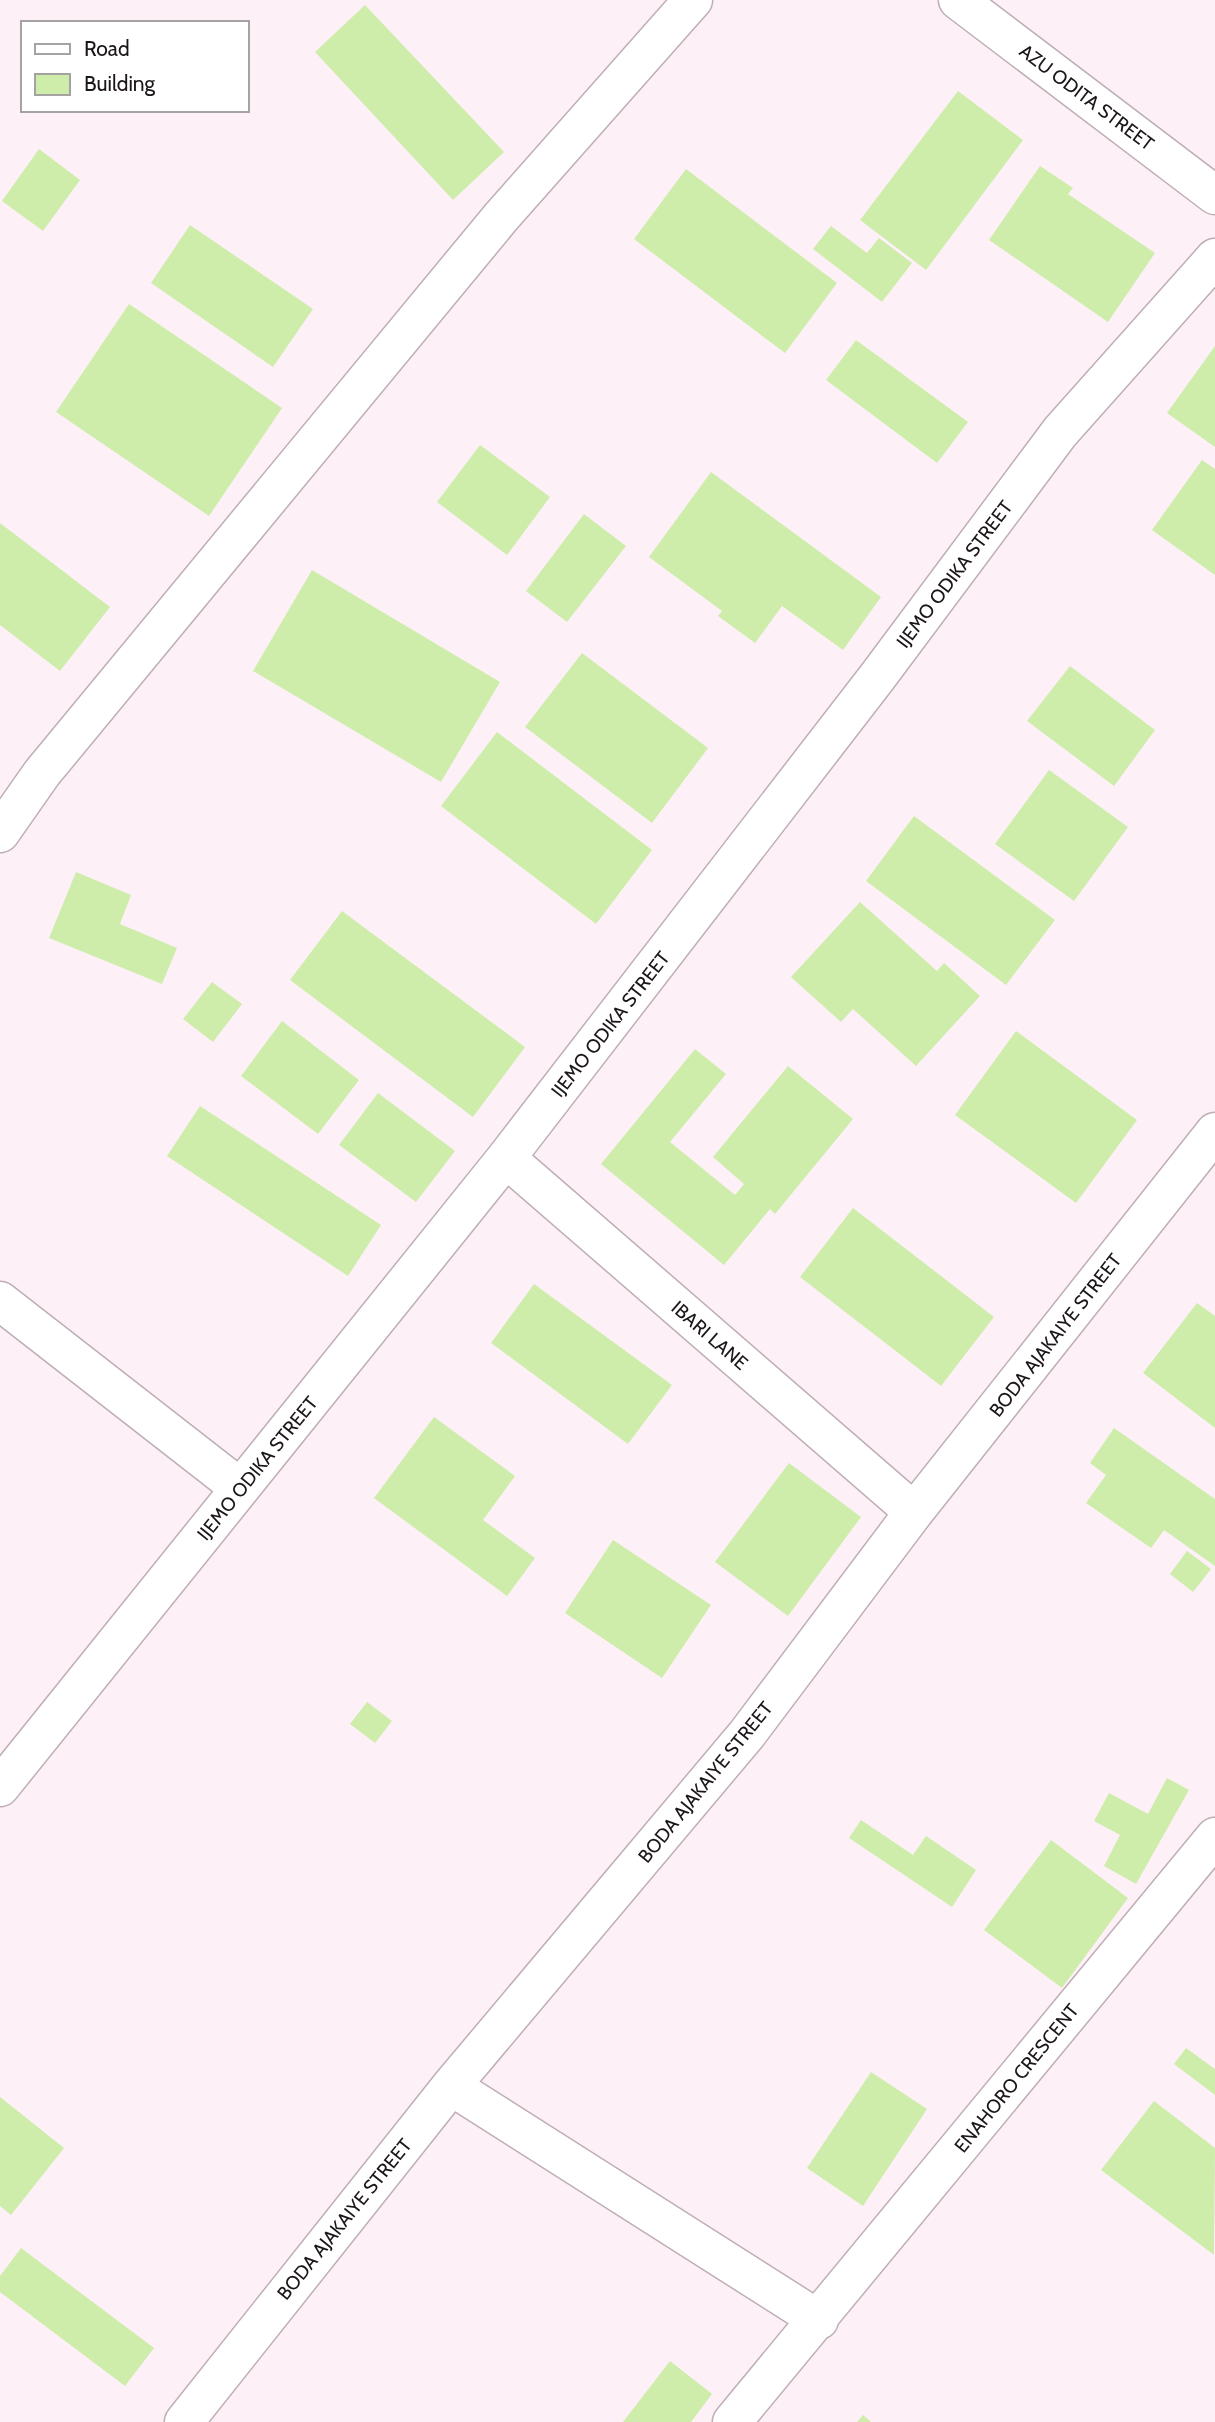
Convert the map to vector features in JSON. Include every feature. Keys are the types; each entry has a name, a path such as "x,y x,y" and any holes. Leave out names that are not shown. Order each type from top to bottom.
{"street":[{"path":"0,833 50,763 500,217 693,0"},
{"name":"AZU ODITA STREET","path":"958,0 1215,195"},
{"name":"IJEMO ODIKA STREET","path":"0,1787 506,1158 878,676 1060,432 1215,258"},
{"name":"BODA AJAKAIYE STREET","path":"184,2422 451,2086 747,1734 914,1512 1215,1132"},
{"name":"IBARI LANE","path":"506,1158 914,1512"},
{"path":"0,1301 240,1488"},
{"name":"ENAHORO CRESCENT","path":"732,2422 819,2320 1215,1837"},
{"path":"451,2086 819,2320"}],"building":[{"path":"365,5 504,152 453,200 315,52"},
{"path":"958,91 1023,140 926,270 860,220"},
{"path":"39,149 80,180 43,231 2,201"},
{"path":"1040,166 1073,188 1068,194 1155,253 1108,322 989,240"},
{"path":"686,169 837,283 785,353 634,239"},
{"path":"190,225 313,309 273,367 151,283"},
{"path":"831,226 867,253 879,238 912,263 882,302 813,249"},
{"path":"129,304 282,408 209,516 56,412"},
{"path":"856,340 968,422 937,463 826,380"},
{"path":"1215,346 1215,447 1167,413"},
{"path":"480,445 550,497 507,555 437,502"},
{"path":"1202,460 1215,469 1215,575 1152,530"},
{"path":"711,472 881,597 843,650 782,606 755,643 718,616 722,611 649,557"},
{"path":"584,514 626,546 567,622 526,591"},
{"path":"0,523 110,607 60,671 0,625"},
{"path":"312,570 500,682 441,782 253,671"},
{"path":"582,653 708,748 652,823 525,727"},
{"path":"1070,666 1155,730 1114,786 1027,721"},
{"path":"497,732 652,850 596,924 441,806"},
{"path":"1049,770 1128,827 1074,901 995,844"},
{"path":"914,816 1055,920 1006,985 866,881"},
{"path":"76,872 131,895 120,924 177,948 162,984 49,938"},
{"path":"860,902 937,971 944,963 980,996 916,1066 853,1009 841,1022 791,977"},
{"path":"342,911 525,1047 473,1117 290,980"},
{"path":"212,982 242,1004 213,1042 183,1019"},
{"path":"282,1021 359,1080 318,1134 241,1076"},
{"path":"1016,1031 1137,1120 1076,1203 955,1115"},
{"path":"695,1049 726,1074 670,1142 735,1195 744,1184 713,1157 788,1066 853,1119 775,1214 770,1209 724,1265 601,1164"},
{"path":"378,1093 455,1151 416,1202 339,1145"},
{"path":"200,1106 381,1225 348,1276 167,1156"},
{"path":"853,1208 994,1317 941,1386 800,1277"},
{"path":"534,1284 672,1385 628,1444 491,1343"},
{"path":"1197,1303 1215,1316 1215,1428 1143,1373"},
{"path":"434,1417 515,1476 483,1520 535,1558 507,1596 374,1498"},
{"path":"1114,1428 1215,1499 1215,1566 1164,1530 1151,1548 1086,1503 1106,1475 1090,1463"},
{"path":"789,1463 861,1517 788,1616 715,1562"},
{"path":"613,1540 711,1605 662,1678 565,1613"},
{"path":"1187,1551 1211,1569 1193,1592 1170,1574"},
{"path":"367,1702 392,1721 375,1743 350,1724"},
{"path":"1167,1778 1189,1790 1136,1884 1104,1866 1120,1835 1094,1821 1109,1793 1148,1814"},
{"path":"861,1820 913,1855 926,1836 976,1870 952,1907 849,1838"},
{"path":"1051,1840 1128,1898 1062,1988 984,1930"},
{"path":"1186,2048 1215,2069 1215,2095 1174,2064"},
{"path":"871,2072 927,2109 863,2206 807,2168"},
{"path":"0,2097 64,2148 11,2215 0,2206"},
{"path":"1154,2101 1215,2148 1214,2255 1101,2170"},
{"path":"21,2248 154,2348 125,2386 0,2292 0,2276"},
{"path":"670,2361 712,2394 691,2422 623,2422"},
{"path":"863,2415 871,2422 857,2422"}]}
